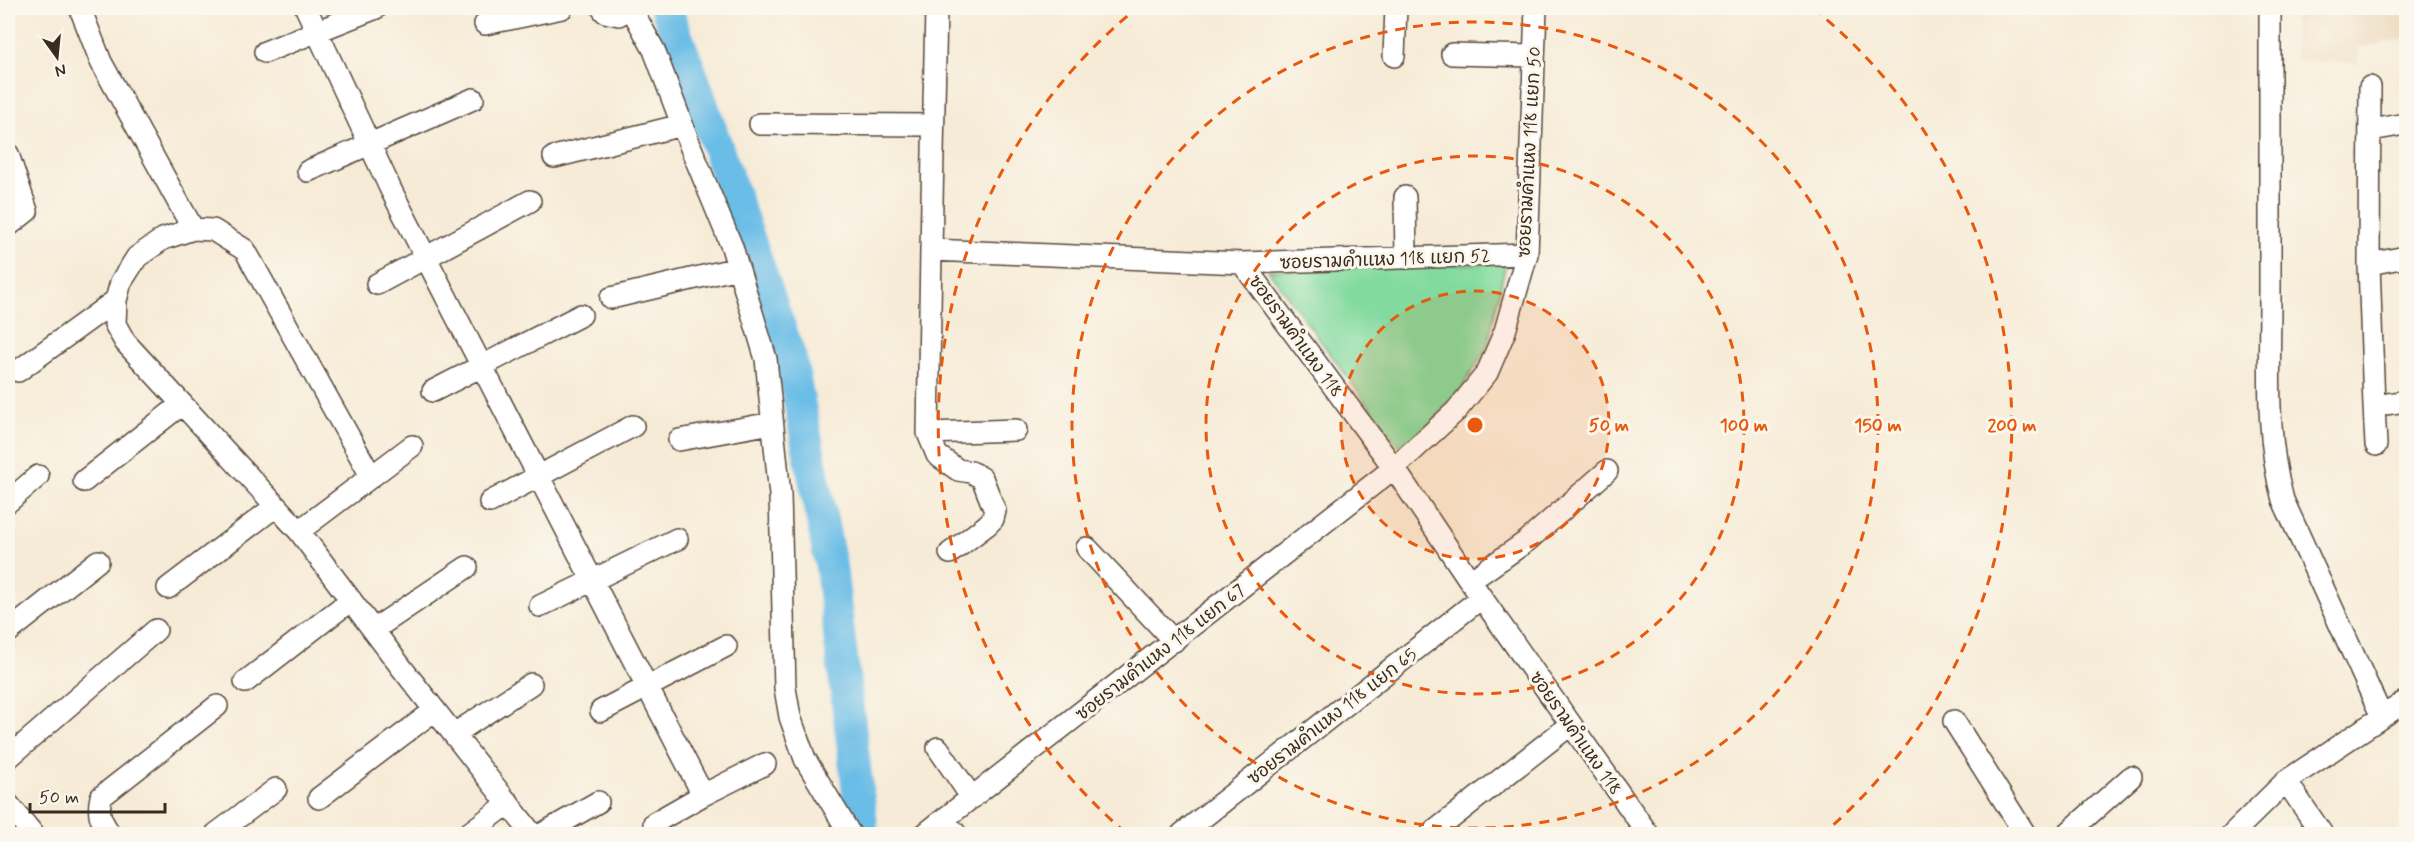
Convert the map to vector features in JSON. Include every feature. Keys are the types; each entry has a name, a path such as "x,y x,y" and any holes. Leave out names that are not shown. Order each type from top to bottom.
{"street":[{"path":"80,8 101,62 193,229"},
{"path":"306,8 426,258 703,795"},
{"path":"265,52 376,8"},
{"path":"485,24 562,8"},
{"path":"602,8 605,12 619,15 630,8 654,50 732,247 766,359 780,495 785,688 793,727 805,759 850,834"},
{"path":"936,8 928,433 936,455 957,470 971,472 982,478 995,511 993,519 987,525 950,553"},
{"path":"1394,56 1396,8"},
{"name":"ซอยรามคำแหง 118 แยก 50","path":"1394,468 1456,411 1487,373 1505,331 1527,255 1536,8"},
{"path":"2270,8 2270,336 2272,443 2275,473 2283,500 2382,717"},
{"path":"1452,54 1534,56"},
{"path":"2370,87 2369,264 2376,445"},
{"path":"308,171 473,99"},
{"path":"759,124 932,125"},
{"path":"2371,130 2406,124"},
{"path":"554,157 682,125"},
{"path":"8,154 27,211 8,226"},
{"path":"1406,197 1406,258"},
{"path":"377,284 530,201"},
{"path":"371,476 245,250 213,230 193,229 163,239 137,257 121,282 116,300 115,324 125,342 299,531 532,834"},
{"name":"ซอยรามคำแหง 118","path":"931,250 1242,263 1394,468 1475,589 1648,834"},
{"name":"ซอยรามคำแหง 118 แยก 52","path":"1242,263 1527,255"},
{"path":"2369,264 2406,257"},
{"path":"611,298 738,268"},
{"path":"18,371 116,300"},
{"path":"433,391 581,315"},
{"path":"2374,406 2406,401"},
{"path":"84,481 182,404"},
{"path":"679,440 772,423"},
{"path":"490,502 633,426"},
{"path":"928,433 1016,430"},
{"path":"299,531 412,446"},
{"name":"ซอยรามคำแหง 118 แยก 67","path":"925,834 950,827 972,798 1394,468"},
{"name":"ซอยรามคำแหง 118 แยก 65","path":"1182,834 1475,589 1607,471"},
{"path":"8,502 38,476"},
{"path":"168,588 276,506"},
{"path":"540,606 677,538"},
{"path":"1087,548 1174,641"},
{"path":"8,632 98,561"},
{"path":"373,630 467,567"},
{"path":"245,682 351,600"},
{"path":"8,758 156,630"},
{"path":"601,711 726,646"},
{"path":"454,734 531,684"},
{"path":"2232,834 2286,781 2406,701"},
{"path":"110,834 99,819 98,808 101,798 217,706"},
{"path":"319,798 435,710"},
{"path":"1954,722 2025,834"},
{"path":"1431,834 1570,725"},
{"path":"938,748 972,798"},
{"path":"654,823 765,764"},
{"path":"2067,834 2132,777"},
{"path":"2286,781 2322,834"},
{"path":"216,834 276,789"},
{"path":"542,834 598,802"},
{"path":"468,834 509,803"},
{"path":"8,804 33,834"}],"shaded area":[{"path":"2293,8 2406,8 2406,39 2359,47 2358,64 2295,60"}],"green space":[{"path":"1506,263 1487,348 1462,388 1427,428 1399,447 1268,270"}],"waterway":[{"path":"666,8 695,83 791,359 831,567 862,825 860,834"}]}
